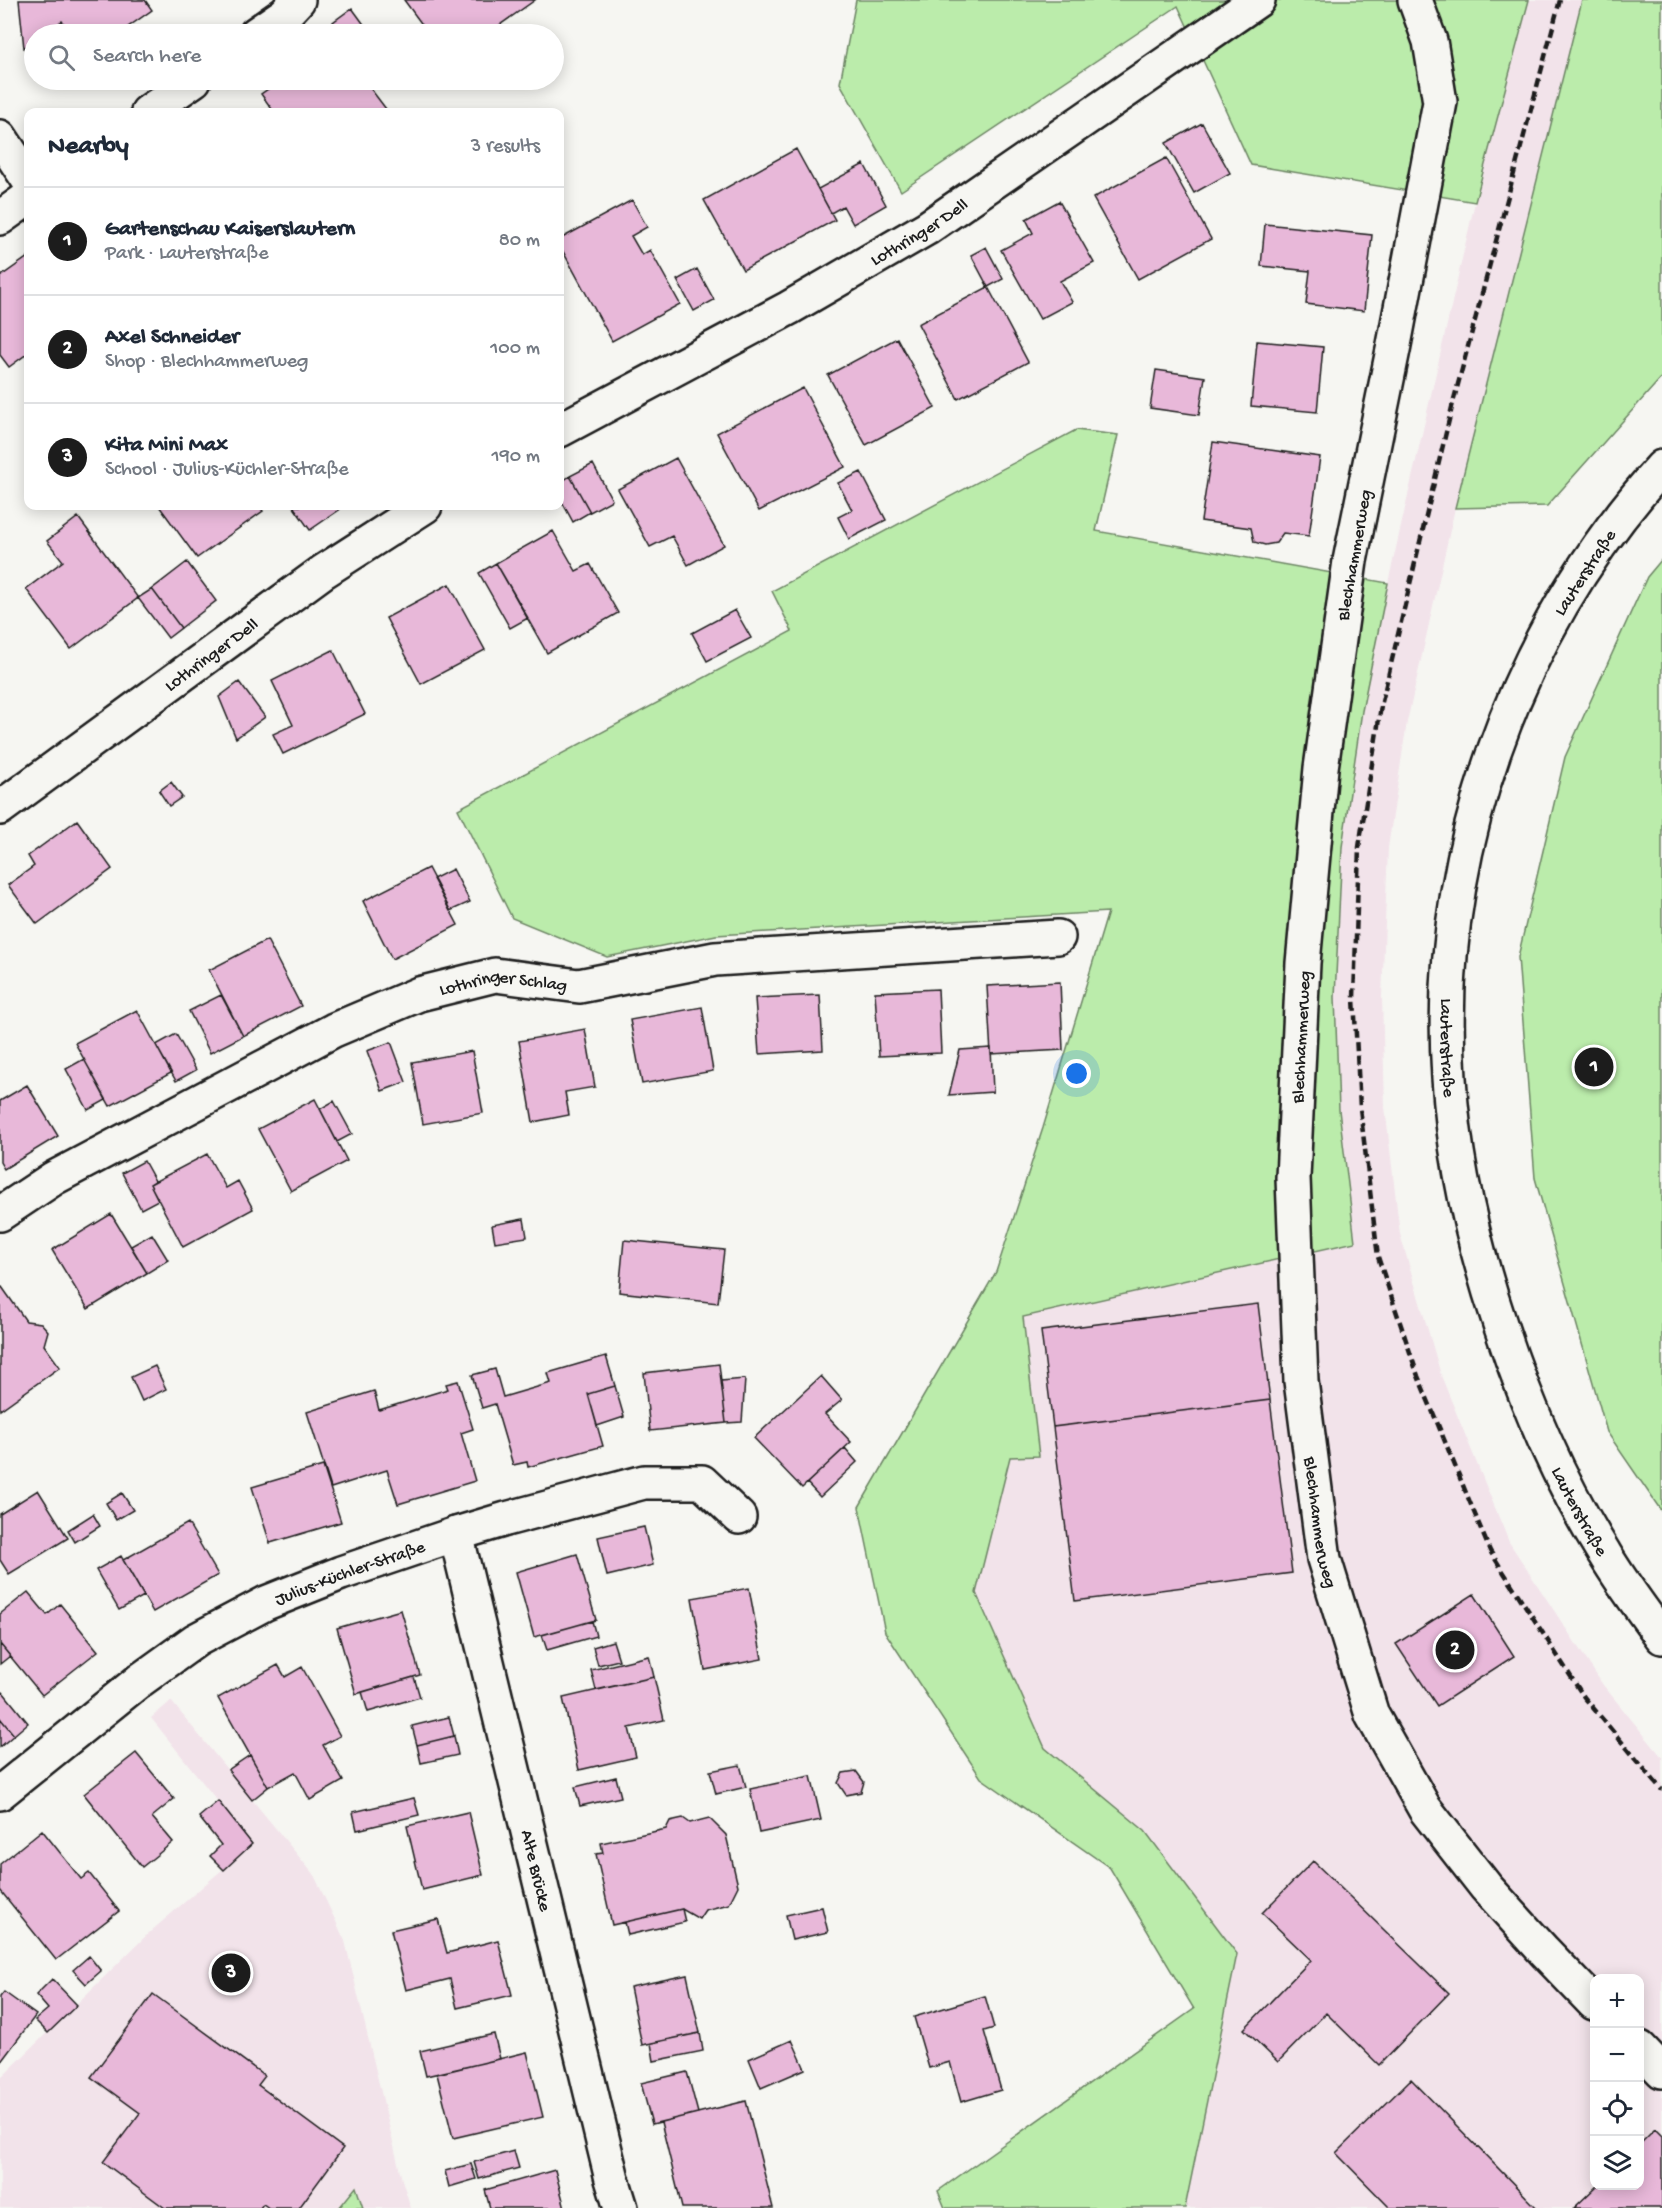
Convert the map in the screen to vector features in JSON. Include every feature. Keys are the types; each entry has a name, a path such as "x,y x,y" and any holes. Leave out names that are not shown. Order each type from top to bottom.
{"street":[{"path":"270,24 285,14 298,0"},
{"name":"Lothringer Dell","path":"564,428 778,313 927,228 1258,0"},
{"name":"Blechhammerweg","path":"1415,0 1430,42 1440,102 1350,561 1321,768 1303,963 1293,1178 1301,1381 1324,1559 1372,1714 1425,1809 1486,1887 1590,1999"},
{"path":"154,108 180,90"},
{"path":"0,137 24,173"},
{"path":"0,219 24,201"},
{"name":"Lauterstraße","path":"1662,467 1606,538 1563,603 1507,714 1476,808 1464,856 1450,948 1448,1031 1452,1108 1461,1172 1477,1248 1509,1351 1547,1448 1575,1503 1604,1555 1662,1637"},
{"name":"Lothringer Dell","path":"0,807 324,571 419,510"},
{"name":"Lothringer Schlag","path":"0,1214 54,1178 324,1035 419,994 495,975 579,987 715,958 1058,937"},
{"name":"Julius-Küchler-Straße","path":"0,1792 139,1681 196,1640 266,1603 341,1573 456,1534 644,1482 702,1482 739,1517"},
{"name":"Alte Brücke","path":"456,1534 609,2168 621,2208"},
{"path":"1644,2052 1662,2071"}],"shaded area":[{"path":"1529,0 1582,0 1455,508 1407,722 1388,848 1382,997 1385,1107 1400,1234 1442,1378 1509,1542 1603,1685 1662,1757 1662,2208 1185,2208 1237,1954 1145,1831 1045,1748 976,1593 1010,1457 1039,1455 1023,1317 1355,1241 1339,1110 1335,997 1342,847 1362,711 1388,583 1475,202"},
{"path":"171,1701 314,1875 345,1941 402,2180 411,2208 0,2208 0,2079 150,1932 252,1844 151,1718"}],"green space":[{"path":"856,0 1529,0 1475,202 1251,165 1178,6 901,191 840,83"},
{"path":"1582,0 1662,0 1662,377 1547,506 1455,508"},
{"path":"1076,430 1118,435 1096,531 1388,583 1362,711 1342,847 1335,997 1339,1110 1355,1242 1023,1317 1039,1456 1010,1457 976,1593 1045,1748 1145,1831 1237,1954 1185,2208 945,2208 938,2191 1194,2009 1110,1868 981,1778 885,1632 859,1507 996,1272 1043,1128 1108,912 716,935 607,957 512,918 458,809 792,631 772,591"},
{"path":"1662,559 1662,1512 1607,1432 1535,1178 1518,957 1565,757 1647,577"},
{"path":"356,2187 363,2208 339,2208"}],"building":[{"path":"19,0 145,0 152,10 132,24 64,24 62,21 58,24 24,24 24,48"},
{"path":"404,0 535,0 501,24 422,24"},
{"path":"352,8 364,24 334,24 333,22"},
{"path":"267,90 372,90 385,108 271,108 261,94"},
{"path":"1202,123 1230,173 1194,193 1166,143"},
{"path":"796,149 835,220 743,270 704,200"},
{"path":"1166,158 1211,239 1138,279 1093,198"},
{"path":"864,164 886,205 853,224 843,206 831,213 818,189"},
{"path":"632,200 647,227 631,236 642,255 650,250 680,304 612,341 564,253 564,237"},
{"path":"1059,201 1094,263 1060,281 1072,302 1040,319 1001,250 1033,233 1026,219"},
{"path":"1265,224 1372,235 1364,311 1306,304 1310,271 1261,266"},
{"path":"986,247 1003,279 988,287 971,255"},
{"path":"24,260 24,356 9,367 0,355 0,277"},
{"path":"697,269 714,300 694,311 677,280"},
{"path":"988,287 1028,362 958,399 918,324"},
{"path":"897,338 935,408 866,445 828,375"},
{"path":"1257,341 1323,347 1317,412 1251,406"},
{"path":"1156,370 1205,377 1199,415 1150,408"},
{"path":"803,388 845,467 759,511 717,433"},
{"path":"1213,442 1320,457 1309,536 1283,533 1276,543 1265,545 1254,542 1251,528 1201,521"},
{"path":"676,458 724,545 688,565 672,536 650,547 618,489"},
{"path":"593,464 612,500 590,512 570,476"},
{"path":"861,472 886,520 849,539 838,517 852,510 838,483"},
{"path":"570,476 590,512 573,522 564,505 564,480"},
{"path":"162,510 263,511 197,558"},
{"path":"296,510 339,510 310,530"},
{"path":"78,517 138,598 71,649 26,589 63,561 47,541"},
{"path":"553,531 576,571 590,564 618,613 547,653 496,563"},
{"path":"187,562 216,601 181,628 152,589"},
{"path":"496,563 528,618 510,628 479,573"},
{"path":"449,584 485,650 421,684 386,618"},
{"path":"152,589 181,628 168,638 138,598"},
{"path":"735,610 751,638 707,661 692,633"},
{"path":"333,650 365,714 283,754 273,734 293,725 272,681"},
{"path":"239,682 265,717 236,738 219,697"},
{"path":"171,782 182,797 169,806 159,791"},
{"path":"77,820 112,869 37,924 8,885 34,866 28,856"},
{"path":"428,868 458,925 392,959 363,901"},
{"path":"453,869 470,902 450,911 433,879"},
{"path":"267,940 301,1006 243,1036 209,970"},
{"path":"1060,982 1063,1050 991,1054 987,986"},
{"path":"938,989 941,1053 879,1056 875,992"},
{"path":"221,995 243,1036 210,1053 189,1011"},
{"path":"820,995 823,1050 759,1054 755,998"},
{"path":"702,1007 713,1071 642,1084 630,1020"},
{"path":"137,1010 171,1073 110,1106 75,1043"},
{"path":"585,1029 595,1087 565,1092 569,1115 533,1122 519,1041"},
{"path":"176,1034 196,1070 176,1081 156,1045"},
{"path":"391,1042 406,1082 382,1091 367,1051"},
{"path":"991,1048 993,1092 949,1095 960,1050"},
{"path":"472,1051 483,1113 423,1124 412,1062"},
{"path":"84,1059 106,1100 88,1110 66,1069"},
{"path":"27,1085 58,1136 4,1169 0,1162 0,1101"},
{"path":"315,1099 347,1161 291,1191 258,1129"},
{"path":"334,1101 352,1134 337,1142 320,1109"},
{"path":"207,1154 226,1188 238,1181 253,1209 183,1247 150,1184"},
{"path":"144,1161 155,1181 150,1184 158,1200 141,1209 122,1173"},
{"path":"111,1214 147,1273 88,1309 52,1250"},
{"path":"524,1219 527,1237 495,1242 492,1225"},
{"path":"152,1234 168,1260 147,1273 131,1246"},
{"path":"624,1240 724,1250 718,1303 619,1292"},
{"path":"2,1287 26,1321 41,1323 48,1331 44,1345 60,1367 0,1410 0,1288"},
{"path":"1258,1304 1270,1400 1053,1427 1041,1331"},
{"path":"606,1356 615,1386 588,1394 603,1446 528,1467 527,1462 513,1465 495,1404 482,1408 472,1375 495,1369 503,1397 551,1383 548,1373"},
{"path":"719,1364 726,1423 650,1431 644,1373"},
{"path":"155,1366 166,1389 142,1401 131,1377"},
{"path":"821,1376 842,1400 825,1414 851,1442 802,1488 754,1438"},
{"path":"745,1379 742,1422 726,1423 721,1381"},
{"path":"458,1381 473,1429 461,1433 475,1481 398,1504 387,1470 331,1488 307,1412 374,1391 379,1410 448,1389 446,1384"},
{"path":"615,1386 624,1417 597,1426 588,1394"},
{"path":"1270,1400 1292,1573 1075,1601 1053,1427"},
{"path":"845,1448 857,1462 820,1497 807,1483"},
{"path":"323,1466 341,1522 270,1543 252,1487"},
{"path":"38,1490 68,1538 9,1574 0,1560 0,1514"},
{"path":"122,1493 133,1510 116,1520 106,1503"},
{"path":"93,1514 100,1526 75,1542 68,1530"},
{"path":"188,1523 218,1575 153,1612 123,1560"},
{"path":"644,1527 653,1565 607,1576 598,1537"},
{"path":"577,1554 596,1620 534,1637 516,1572"},
{"path":"121,1556 144,1596 119,1610 96,1570"},
{"path":"749,1588 762,1659 705,1670 692,1598"},
{"path":"28,1592 47,1615 60,1604 98,1651 42,1695 0,1644 0,1614"},
{"path":"1474,1594 1514,1656 1437,1706 1396,1644"},
{"path":"401,1610 420,1675 356,1694 337,1628"},
{"path":"592,1621 596,1636 547,1650 542,1635"},
{"path":"613,1641 619,1660 598,1665 593,1647"},
{"path":"0,1644 10,1656 0,1664"},
{"path":"649,1656 654,1677 596,1690 591,1670"},
{"path":"278,1665 285,1677 302,1667 340,1736 323,1745 343,1781 310,1800 295,1772 268,1787 218,1698"},
{"path":"414,1677 420,1697 368,1712 362,1692"},
{"path":"654,1677 664,1720 629,1728 636,1757 579,1770 563,1698"},
{"path":"3,1692 28,1723 14,1735 0,1718 0,1695"},
{"path":"449,1717 454,1736 417,1745 412,1726"},
{"path":"0,1718 14,1735 0,1747"},
{"path":"454,1736 458,1755 421,1763 417,1745"},
{"path":"136,1753 174,1799 152,1817 173,1842 142,1867 84,1794"},
{"path":"250,1755 268,1787 252,1800 228,1770"},
{"path":"740,1765 746,1787 716,1794 710,1771"},
{"path":"856,1771 864,1782 861,1792 846,1795 838,1783 843,1773"},
{"path":"811,1776 821,1820 759,1833 750,1789"},
{"path":"616,1777 621,1797 580,1806 575,1787"},
{"path":"414,1798 419,1815 357,1830 353,1812"},
{"path":"218,1801 252,1844 224,1870 210,1856 221,1845 199,1817"},
{"path":"468,1812 483,1875 422,1890 407,1826"},
{"path":"683,1818 690,1823 709,1818 726,1835 738,1886 729,1904 705,1910 699,1919 682,1909 612,1925 596,1854 603,1853 601,1843 666,1829 670,1821"},
{"path":"42,1830 81,1879 89,1873 119,1911 56,1960 0,1890 0,1864"},
{"path":"1313,1861 1449,1993 1379,2065 1326,2013 1278,2062 1244,2029 1311,1960 1262,1913"},
{"path":"822,1907 828,1932 792,1940 786,1915"},
{"path":"682,1909 685,1922 628,1935 625,1922"},
{"path":"438,1919 447,1953 498,1940 512,1995 457,2008 450,1979 406,1990 391,1930"},
{"path":"89,1956 101,1971 86,1984 73,1970"},
{"path":"687,1975 700,2033 642,2045 630,1987"},
{"path":"52,1979 77,2005 48,2033 35,2020 48,2009 36,1995"},
{"path":"4,1992 36,2015 0,2063 0,1997"},
{"path":"153,1994 265,2076 258,2085 343,2148 299,2208 269,2208 263,2204 260,2208 165,2208 103,2162 140,2113 91,2077"},
{"path":"985,1996 994,2028 984,2031 1001,2090 961,2102 950,2062 929,2068 914,2017"},
{"path":"700,2033 703,2051 654,2061 651,2043"},
{"path":"494,2034 500,2059 426,2076 420,2051"},
{"path":"792,2040 805,2069 761,2088 749,2059"},
{"path":"527,2052 543,2117 453,2138 437,2074"},
{"path":"687,2072 698,2113 652,2124 641,2083"},
{"path":"1411,2079 1537,2208 1390,2208 1336,2153"},
{"path":"746,2101 773,2208 682,2208 661,2122"},
{"path":"1655,2129 1662,2136 1662,2208 1574,2208 1593,2190 1644,2190 1644,2140"},
{"path":"514,2151 519,2168 479,2179 474,2162"},
{"path":"471,2164 476,2179 449,2187 445,2171"},
{"path":"555,2170 565,2208 490,2208 485,2190"}],"railway":[{"path":"1560,0 1453,403 1381,706 1359,847 1354,998 1360,1108 1378,1257 1418,1376 1490,1551 1584,1697 1662,1790"}],"place":[{"name":"Gartenschau Kaiserslautern","path":"1594,1067"},
{"name":"Axel Schneider","path":"1455,1650"},
{"name":"Kita Mini Max","path":"231,1973"}]}
